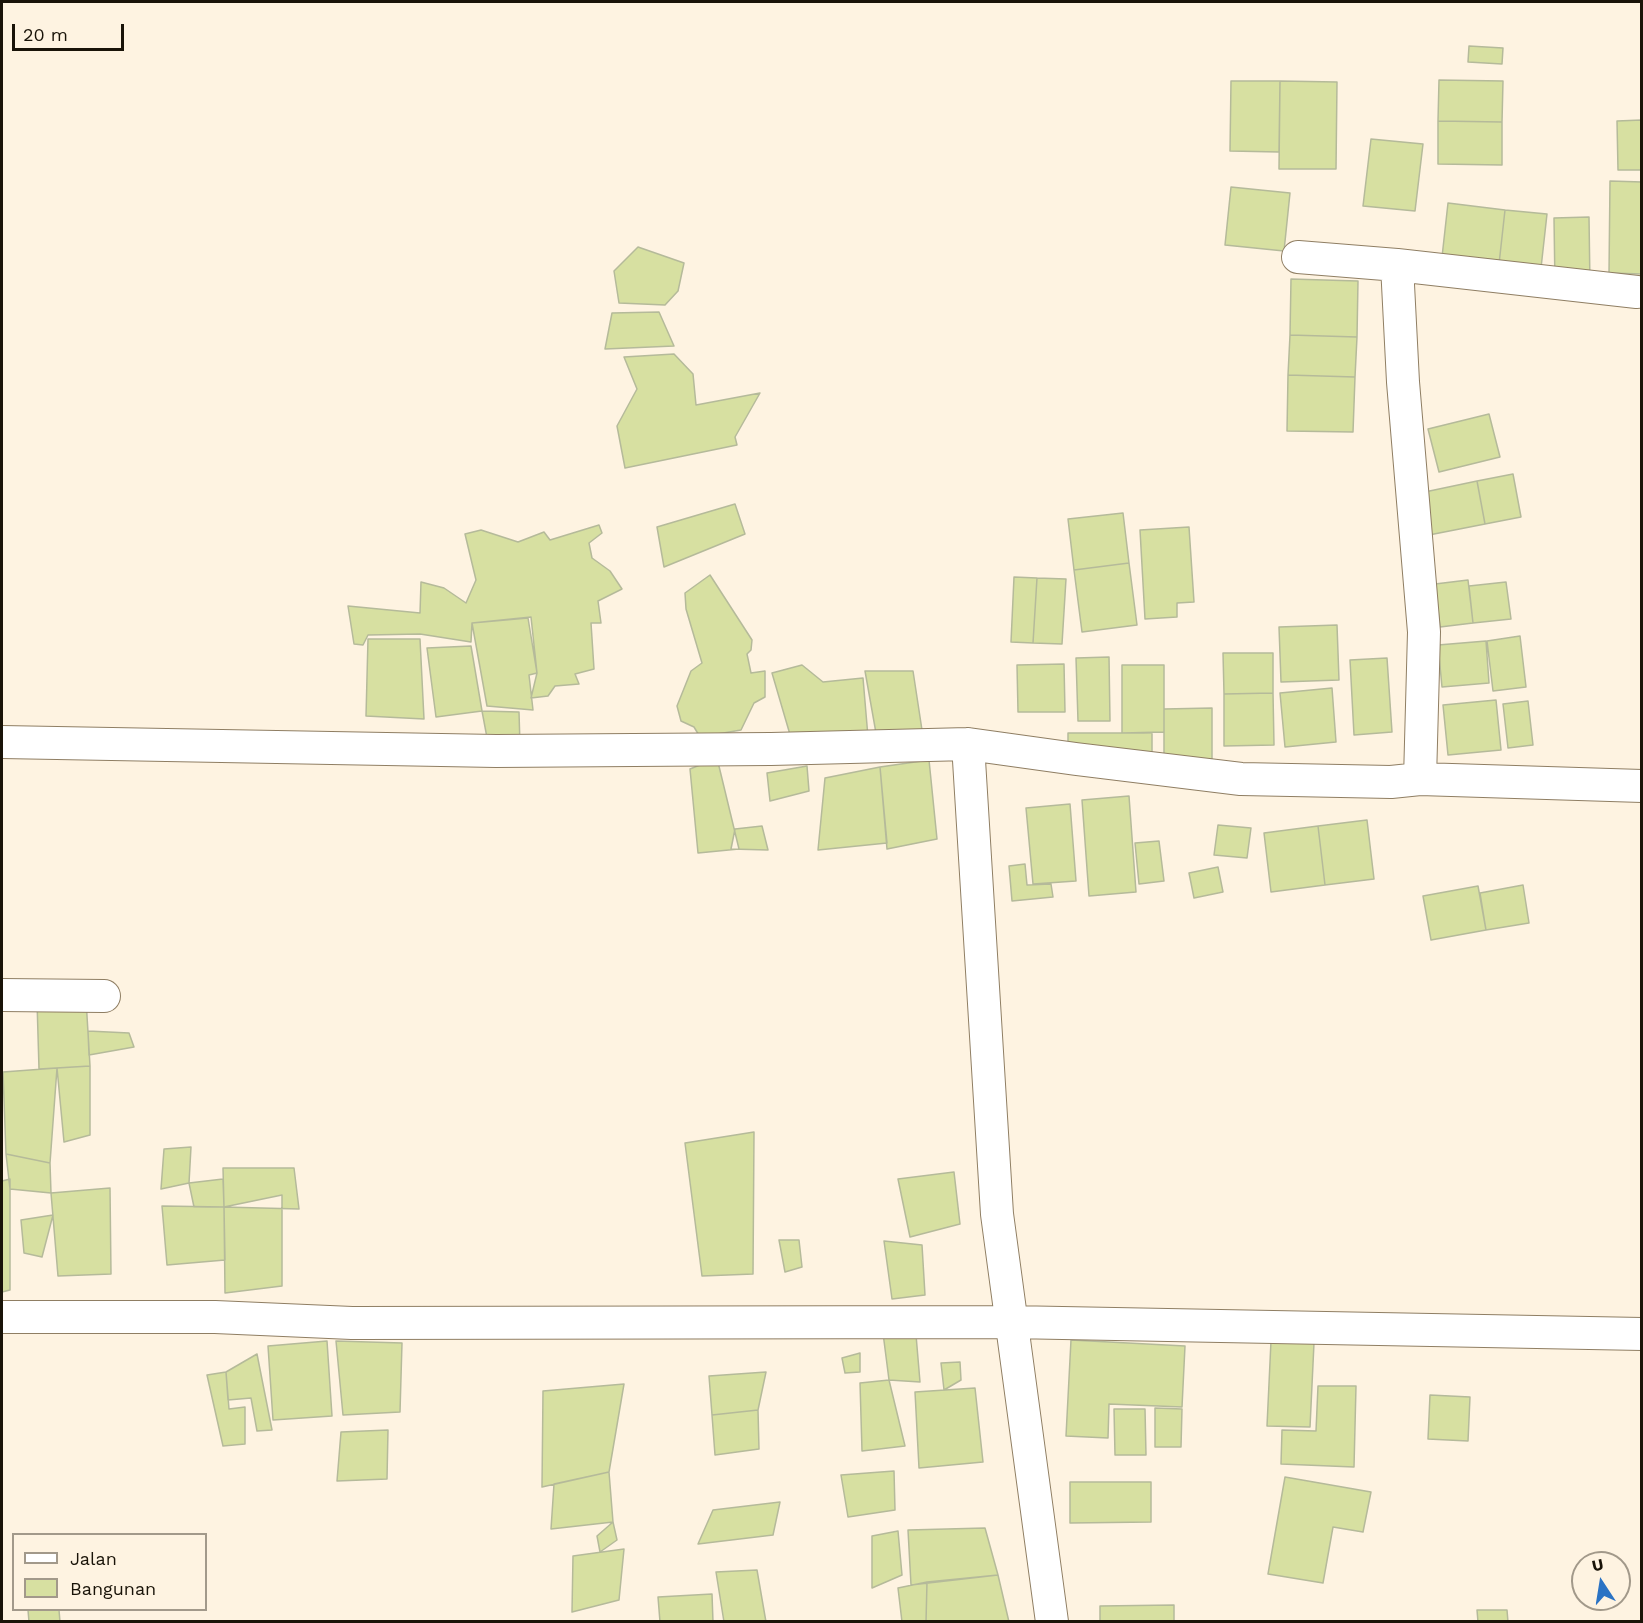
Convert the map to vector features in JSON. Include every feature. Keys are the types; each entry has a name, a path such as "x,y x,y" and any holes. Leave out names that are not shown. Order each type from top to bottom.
{"street":[{"path":"1298,257 1397,265 1638,291"},
{"path":"1397,265 1403,382 1424,632 1420,779"},
{"path":"2,742 496,751 771,749 968,744 1241,778 1391,782 1420,779 1641,786"},
{"path":"968,744 997,1214 1052,1622"},
{"path":"2,995 104,996"},
{"path":"2,1317 215,1317 352,1323 1010,1323 1641,1334"}],"building":[{"path":"1469,46 1503,48 1502,64 1468,62"},
{"path":"1439,80 1503,81 1502,122 1438,121"},
{"path":"1231,81 1280,81 1279,152 1230,151"},
{"path":"1280,81 1337,82 1336,169 1279,169"},
{"path":"1642,120 1642,170 1618,170 1617,121"},
{"path":"1438,121 1502,122 1502,165 1438,164"},
{"path":"1371,139 1423,144 1415,211 1363,206"},
{"path":"1610,181 1642,182 1642,274 1609,273"},
{"path":"1231,187 1290,193 1284,251 1225,245"},
{"path":"1448,203 1505,210 1498,273 1441,266"},
{"path":"1505,210 1547,214 1540,277 1498,273"},
{"path":"1589,217 1590,286 1555,286 1554,218"},
{"path":"638,247 684,263 678,291 665,305 619,303 614,271"},
{"path":"1291,279 1358,281 1357,337 1290,335"},
{"path":"659,312 674,346 605,349 612,313"},
{"path":"1290,335 1357,337 1355,377 1288,375"},
{"path":"674,354 693,374 696,405 760,393 735,437 737,445 625,468 617,426 637,389 624,357"},
{"path":"1288,375 1355,377 1353,432 1287,431"},
{"path":"1489,414 1500,457 1439,472 1428,429"},
{"path":"1513,474 1521,517 1485,524 1477,481"},
{"path":"1477,481 1485,524 1429,535 1420,493"},
{"path":"735,504 745,534 664,567 657,527"},
{"path":"1123,513 1129,563 1074,570 1068,519"},
{"path":"599,525 602,533 589,543 592,558 610,571 622,589 598,601 601,623 591,623 594,669 575,674 579,684 555,686 548,696 531,698 537,673 531,617 472,623 471,642 420,634 368,635 363,645 354,644 348,606 420,613 421,582 444,588 466,603 476,580 465,534 481,530 518,542 544,532 550,540"},
{"path":"1189,527 1194,602 1177,603 1177,617 1145,619 1140,530"},
{"path":"1129,563 1137,625 1082,632 1074,570"},
{"path":"710,575 752,640 751,650 747,654 751,673 765,671 765,697 754,703 741,730 700,737 694,727 681,721 677,706 691,671 702,663 686,609 685,593"},
{"path":"1014,577 1037,578 1033,643 1011,642"},
{"path":"1037,578 1066,579 1062,644 1033,643"},
{"path":"1468,580 1473,623 1440,627 1435,584"},
{"path":"1506,582 1511,619 1473,623 1469,586"},
{"path":"528,618 537,673 529,675 533,710 487,706 472,623"},
{"path":"1337,625 1339,680 1281,682 1279,627"},
{"path":"1520,636 1526,687 1493,691 1487,641"},
{"path":"368,639 420,639 424,719 366,716"},
{"path":"1486,641 1489,683 1442,687 1438,645"},
{"path":"471,646 482,711 436,717 427,648"},
{"path":"1223,653 1273,653 1273,693 1224,694"},
{"path":"1109,657 1110,721 1078,721 1076,658"},
{"path":"1387,658 1392,732 1354,735 1350,660"},
{"path":"1064,664 1065,712 1018,712 1017,665"},
{"path":"802,665 823,682 863,678 868,737 791,738 772,673"},
{"path":"1122,665 1164,665 1164,732 1122,733"},
{"path":"865,671 913,671 922,730 876,733"},
{"path":"1332,688 1336,742 1285,747 1280,693"},
{"path":"1273,693 1274,745 1224,746 1224,694"},
{"path":"1496,700 1501,750 1448,755 1443,705"},
{"path":"1528,701 1533,745 1508,748 1503,704"},
{"path":"1212,708 1212,759 1164,759 1164,709"},
{"path":"482,711 519,712 520,745 488,743"},
{"path":"1068,733 1152,733 1152,755 1068,755"},
{"path":"717,758 739,849 698,853 690,769"},
{"path":"929,760 937,839 887,849 880,767"},
{"path":"807,766 809,791 770,801 767,773"},
{"path":"880,767 887,843 818,850 825,778"},
{"path":"1129,796 1136,892 1089,896 1082,800"},
{"path":"1070,804 1076,881 1033,884 1026,808"},
{"path":"1367,820 1374,879 1325,885 1318,826"},
{"path":"1218,825 1251,828 1247,858 1214,855"},
{"path":"762,826 768,850 731,849 735,829"},
{"path":"1318,826 1325,885 1271,892 1264,833"},
{"path":"1159,841 1164,881 1139,884 1135,843"},
{"path":"1025,864 1027,885 1051,884 1053,897 1012,901 1009,866"},
{"path":"1218,867 1223,892 1194,898 1189,873"},
{"path":"1523,885 1529,923 1486,930 1480,893"},
{"path":"1478,886 1486,930 1431,940 1423,896"},
{"path":"86,999 90,1066 39,1069 37,1001"},
{"path":"88,1031 129,1033 134,1047 89,1055"},
{"path":"90,1066 90,1135 64,1142 57,1068"},
{"path":"57,1068 50,1163 6,1154 3,1072"},
{"path":"754,1132 753,1274 702,1276 685,1143"},
{"path":"191,1147 189,1183 161,1189 164,1149"},
{"path":"6,1154 50,1163 51,1193 10,1189"},
{"path":"223,1168 294,1168 299,1209 224,1207"},
{"path":"954,1172 960,1224 910,1237 898,1179"},
{"path":"10,1179 10,1290 2,1292 2,1181"},
{"path":"223,1179 224,1207 194,1207 189,1183"},
{"path":"110,1188 111,1274 58,1276 51,1193"},
{"path":"282,1195 282,1286 225,1293 224,1207"},
{"path":"162,1206 224,1207 225,1260 167,1265"},
{"path":"53,1215 42,1257 24,1253 21,1220"},
{"path":"779,1240 799,1240 802,1267 785,1272"},
{"path":"884,1241 922,1245 925,1295 892,1299"},
{"path":"915,1323 920,1382 889,1380 883,1333"},
{"path":"1071,1340 1185,1346 1182,1407 1109,1404 1108,1438 1066,1436"},
{"path":"327,1341 332,1416 273,1420 268,1346"},
{"path":"336,1341 402,1343 400,1412 343,1415"},
{"path":"1271,1341 1314,1343 1310,1427 1267,1426"},
{"path":"860,1353 860,1372 845,1373 842,1358"},
{"path":"257,1354 272,1430 257,1431 251,1398 228,1400 226,1372"},
{"path":"960,1362 961,1380 944,1390 941,1363"},
{"path":"226,1372 229,1409 245,1407 245,1444 223,1446 207,1375"},
{"path":"766,1372 758,1410 712,1415 709,1376"},
{"path":"889,1380 905,1446 862,1451 860,1383"},
{"path":"624,1384 609,1472 542,1487 543,1391"},
{"path":"1318,1386 1356,1386 1354,1467 1281,1464 1282,1430 1316,1431"},
{"path":"975,1388 983,1462 919,1468 915,1392"},
{"path":"1430,1395 1470,1397 1468,1441 1428,1439"},
{"path":"1155,1408 1182,1409 1181,1447 1155,1447"},
{"path":"1114,1409 1145,1409 1146,1455 1115,1455"},
{"path":"758,1410 759,1449 715,1455 712,1415"},
{"path":"388,1430 387,1479 337,1481 341,1432"},
{"path":"894,1471 895,1510 848,1517 841,1475"},
{"path":"609,1472 613,1522 551,1529 554,1484"},
{"path":"1285,1477 1371,1492 1363,1532 1333,1527 1323,1583 1268,1574"},
{"path":"1070,1482 1151,1482 1151,1522 1070,1523"},
{"path":"780,1502 773,1535 698,1544 713,1510"},
{"path":"613,1522 617,1540 600,1552 597,1536"},
{"path":"985,1528 998,1575 911,1585 908,1530"},
{"path":"898,1531 902,1575 872,1588 872,1536"},
{"path":"624,1549 619,1600 572,1612 573,1556"},
{"path":"757,1570 766,1622 724,1622 716,1572"},
{"path":"998,1575 1009,1622 926,1622 927,1582"},
{"path":"927,1582 926,1622 902,1622 898,1588"},
{"path":"712,1594 713,1622 660,1622 658,1597"},
{"path":"1174,1605 1174,1622 1100,1622 1100,1606"},
{"path":"1477,1610 1507,1610 1508,1622 1478,1622"},
{"path":"28,1611 59,1611 60,1622 29,1622"}]}
